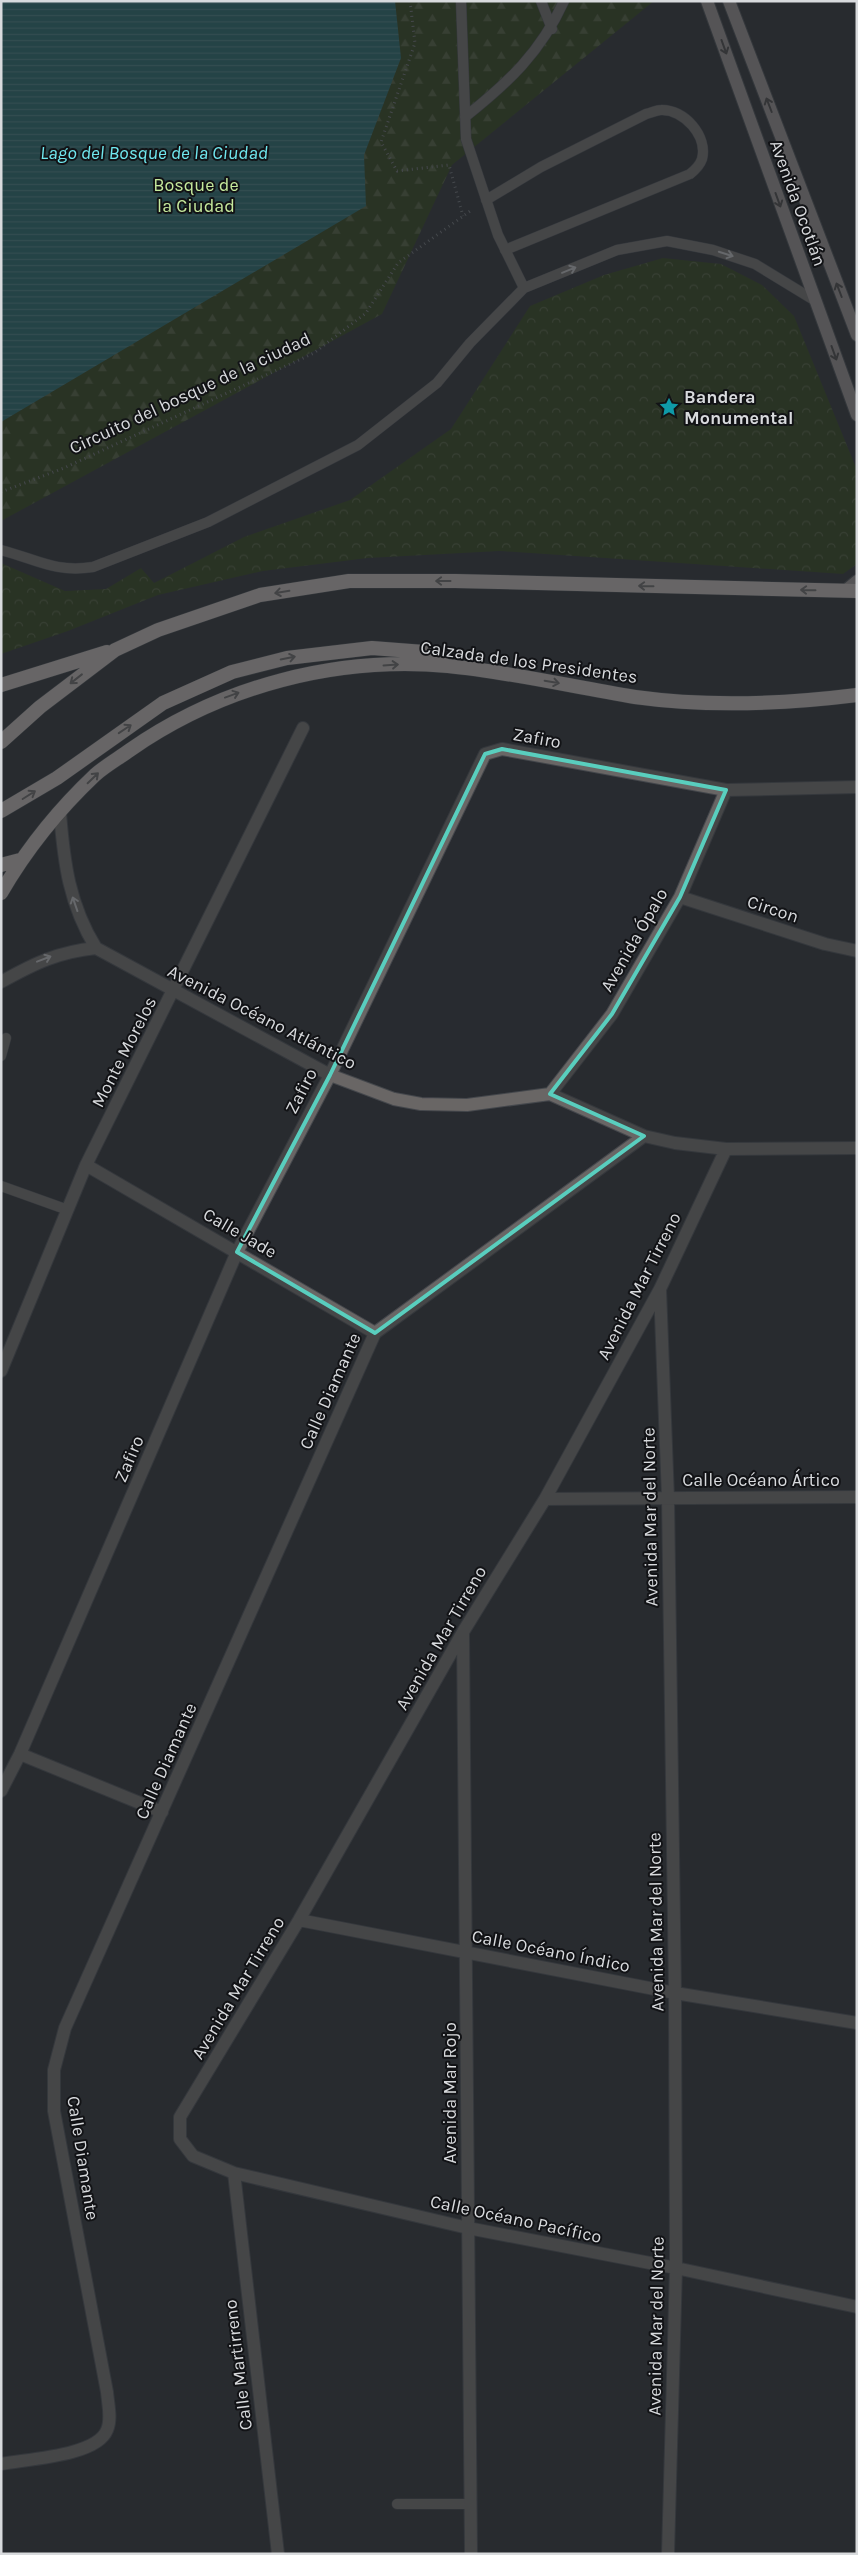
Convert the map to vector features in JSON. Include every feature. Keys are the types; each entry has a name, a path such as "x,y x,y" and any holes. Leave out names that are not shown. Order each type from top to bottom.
{"highway":[{"path":"5,681 115,650 158,630 260,595 349,581 455,581 851,591"},
{"path":"1,811 57,778 163,703 232,672 287,658 372,648 424,652 448,666"},
{"path":"1,742 40,707 115,650"},
{"name":"Calzada de los Presidentes","path":"1,893 20,860 96,774 149,737 217,700 257,686 346,668 402,664 448,666 646,698 709,702 808,701 857,695"},
{"path":"1,865 20,860"}],"main road":[{"name":"Avenida Ocotlán","path":"707,1 857,415"},
{"name":"Avenida Ocotlán","path":"729,1 857,335"},
{"path":"851,591 857,580"}],"street":[{"name":"Monte Morelos","path":"1,1371 86,1165 303,728"},
{"name":"Zafiro","path":"1,1791 20,1754 237,1252 330,1075 485,754 502,749 726,790 857,787"},
{"name":"Avenida Ópalo","path":"550,1094 612,1014 680,897 726,790"},
{"path":"1,982 40,960 68,951 96,948 86,932 74,903 65,869 60,813"},
{"name":"Circon","path":"680,897 825,944 857,951"},
{"name":"Avenida Océano Atlántico","path":"96,948 330,1075 394,1099 421,1104 467,1105 550,1094"},
{"path":"550,1094 644,1136 675,1143 726,1148 857,1148"},
{"name":"Calle Diamante","path":"1,2464 84,2450 100,2442 108,2429 110,2414 107,2392 54,2111 54,2070 65,2028 375,1333 644,1136"},
{"name":"Avenida Mar Tirreno","path":"180,2139 180,2117 299,1920 463,1632 545,1499 660,1289 726,1148"},
{"name":"Calle Jade","path":"86,1165 375,1333"},
{"name":"Avenida Mar del Norte","path":"660,1289 668,1498 675,1993 676,2268 668,2554"},
{"name":"Calle Océano Ártico","path":"545,1499 857,1497"},
{"name":"Avenida Mar Rojo","path":"463,1632 471,2554"},
{"path":"20,1754 162,1812"},
{"name":"Calle Océano Índico","path":"299,1920 675,1993 857,2023"},
{"name":"Calle Océano Pacífico","path":"180,2139 193,2156 234,2173 468,2228 676,2268 857,2307"},
{"name":"Calle Martirreno","path":"234,2173 278,2554"}],"lane":[{"path":"461,1 466,139 505,250 524,288"},
{"path":"541,1 552,29"},
{"path":"465,117 506,84 552,29 564,1"},
{"path":"486,200 542,167 646,114 661,110 676,113 691,123 699,138 703,156 700,164 690,174 505,250"},
{"path":"1,550 42,565 74,570 93,567 208,522 358,445 437,383 470,343 524,288 617,250 667,242 713,250 755,264 814,300"},
{"path":"1,1056 6,1038"},
{"path":"1,1186 68,1210"},
{"path":"397,2504 471,2504"}],"path":[{"path":"410,1 415,43 381,142 397,171 449,166 463,216"},
{"name":"Circuito del bosque de la ciudad","path":"1,492 64,468 314,353 366,313 398,263 486,200"}],"highlighted area":[{"path":"502,749 726,790 680,897 612,1014 550,1094 644,1136 375,1333 237,1252 330,1075 485,754"}],"green space":[{"name":"Lago del Bosque de la Ciudad","path":"1,1 654,1 452,165 382,314 1,521"},
{"path":"663,258 721,264 762,285 794,316 857,470 857,564 843,574 500,551 368,558 263,571 158,595 68,631 1,654 1,563 65,591 106,589 141,568 154,583 244,537 350,500 451,429 530,306 604,275"}],"water":[{"name":"Lago del Bosque de la Ciudad","path":"1,1 395,1 401,58 364,155 366,206 1,422"}],"place":[{"name":"Bandera Monumental","path":"669,407"}],"park label":[{"name":"Bosque de la Ciudad","path":"196,195"}]}
